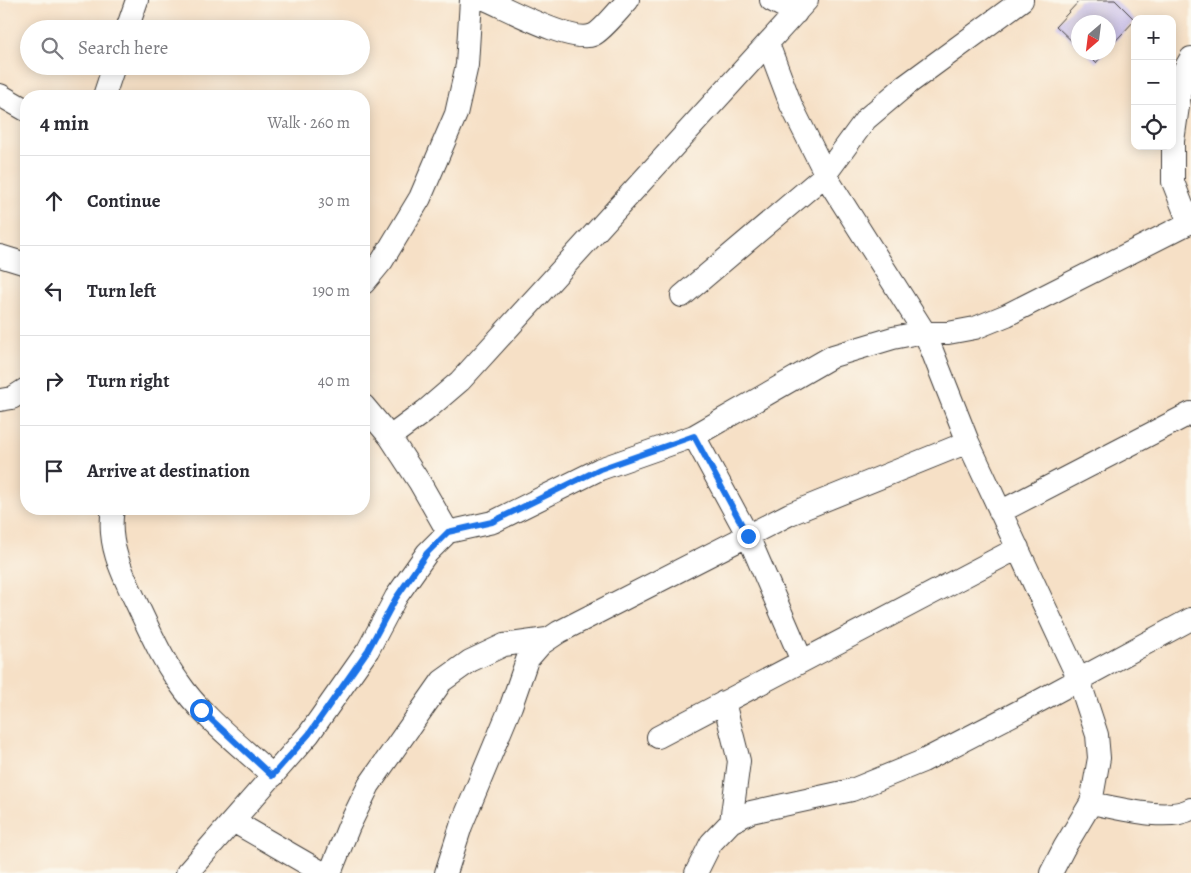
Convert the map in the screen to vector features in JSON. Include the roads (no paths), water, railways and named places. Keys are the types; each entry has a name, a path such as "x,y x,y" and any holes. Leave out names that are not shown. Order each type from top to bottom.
{"street":[{"path":"130,20 137,0"},
{"path":"370,276 382,261 420,198 456,114 467,65 471,0"},
{"path":"488,0 565,34 579,37 593,35 628,0"},
{"path":"390,437 425,412 460,380 801,6 771,0"},
{"path":"682,296 825,175 866,119 905,86 1022,0"},
{"path":"768,44 791,105 825,175 926,333 968,442 1079,680 1097,735 1099,758 1091,803 1064,848 1052,873"},
{"path":"187,873 309,734 368,650 396,598 427,553 448,532 492,522 600,469 694,436 833,356 893,338 918,333 948,333 975,328 1007,315 1190,223 1173,182 1174,141 1179,94 1183,72 1191,58"},
{"path":"106,90 111,75"},
{"path":"0,95 20,107"},
{"path":"0,256 20,262"},
{"path":"0,400 12,398 20,394"},
{"path":"370,413 390,437 420,483 448,532"},
{"path":"1000,512 1191,413"},
{"path":"694,436 748,536 802,661"},
{"path":"446,873 461,826 511,706 527,660 541,644 559,632 790,514 968,442"},
{"path":"113,515 112,539 118,566 160,653 178,682 201,710 272,776"},
{"path":"658,737 1018,548"},
{"path":"696,873 711,843 731,822 751,812 852,790 923,761 1191,619"},
{"path":"330,873 349,826 370,785 442,681 470,661 504,645 547,640"},
{"path":"724,702 739,761 731,822"},
{"path":"1091,803 1165,814 1186,812 1191,809"},
{"path":"233,821 323,873"}]}
